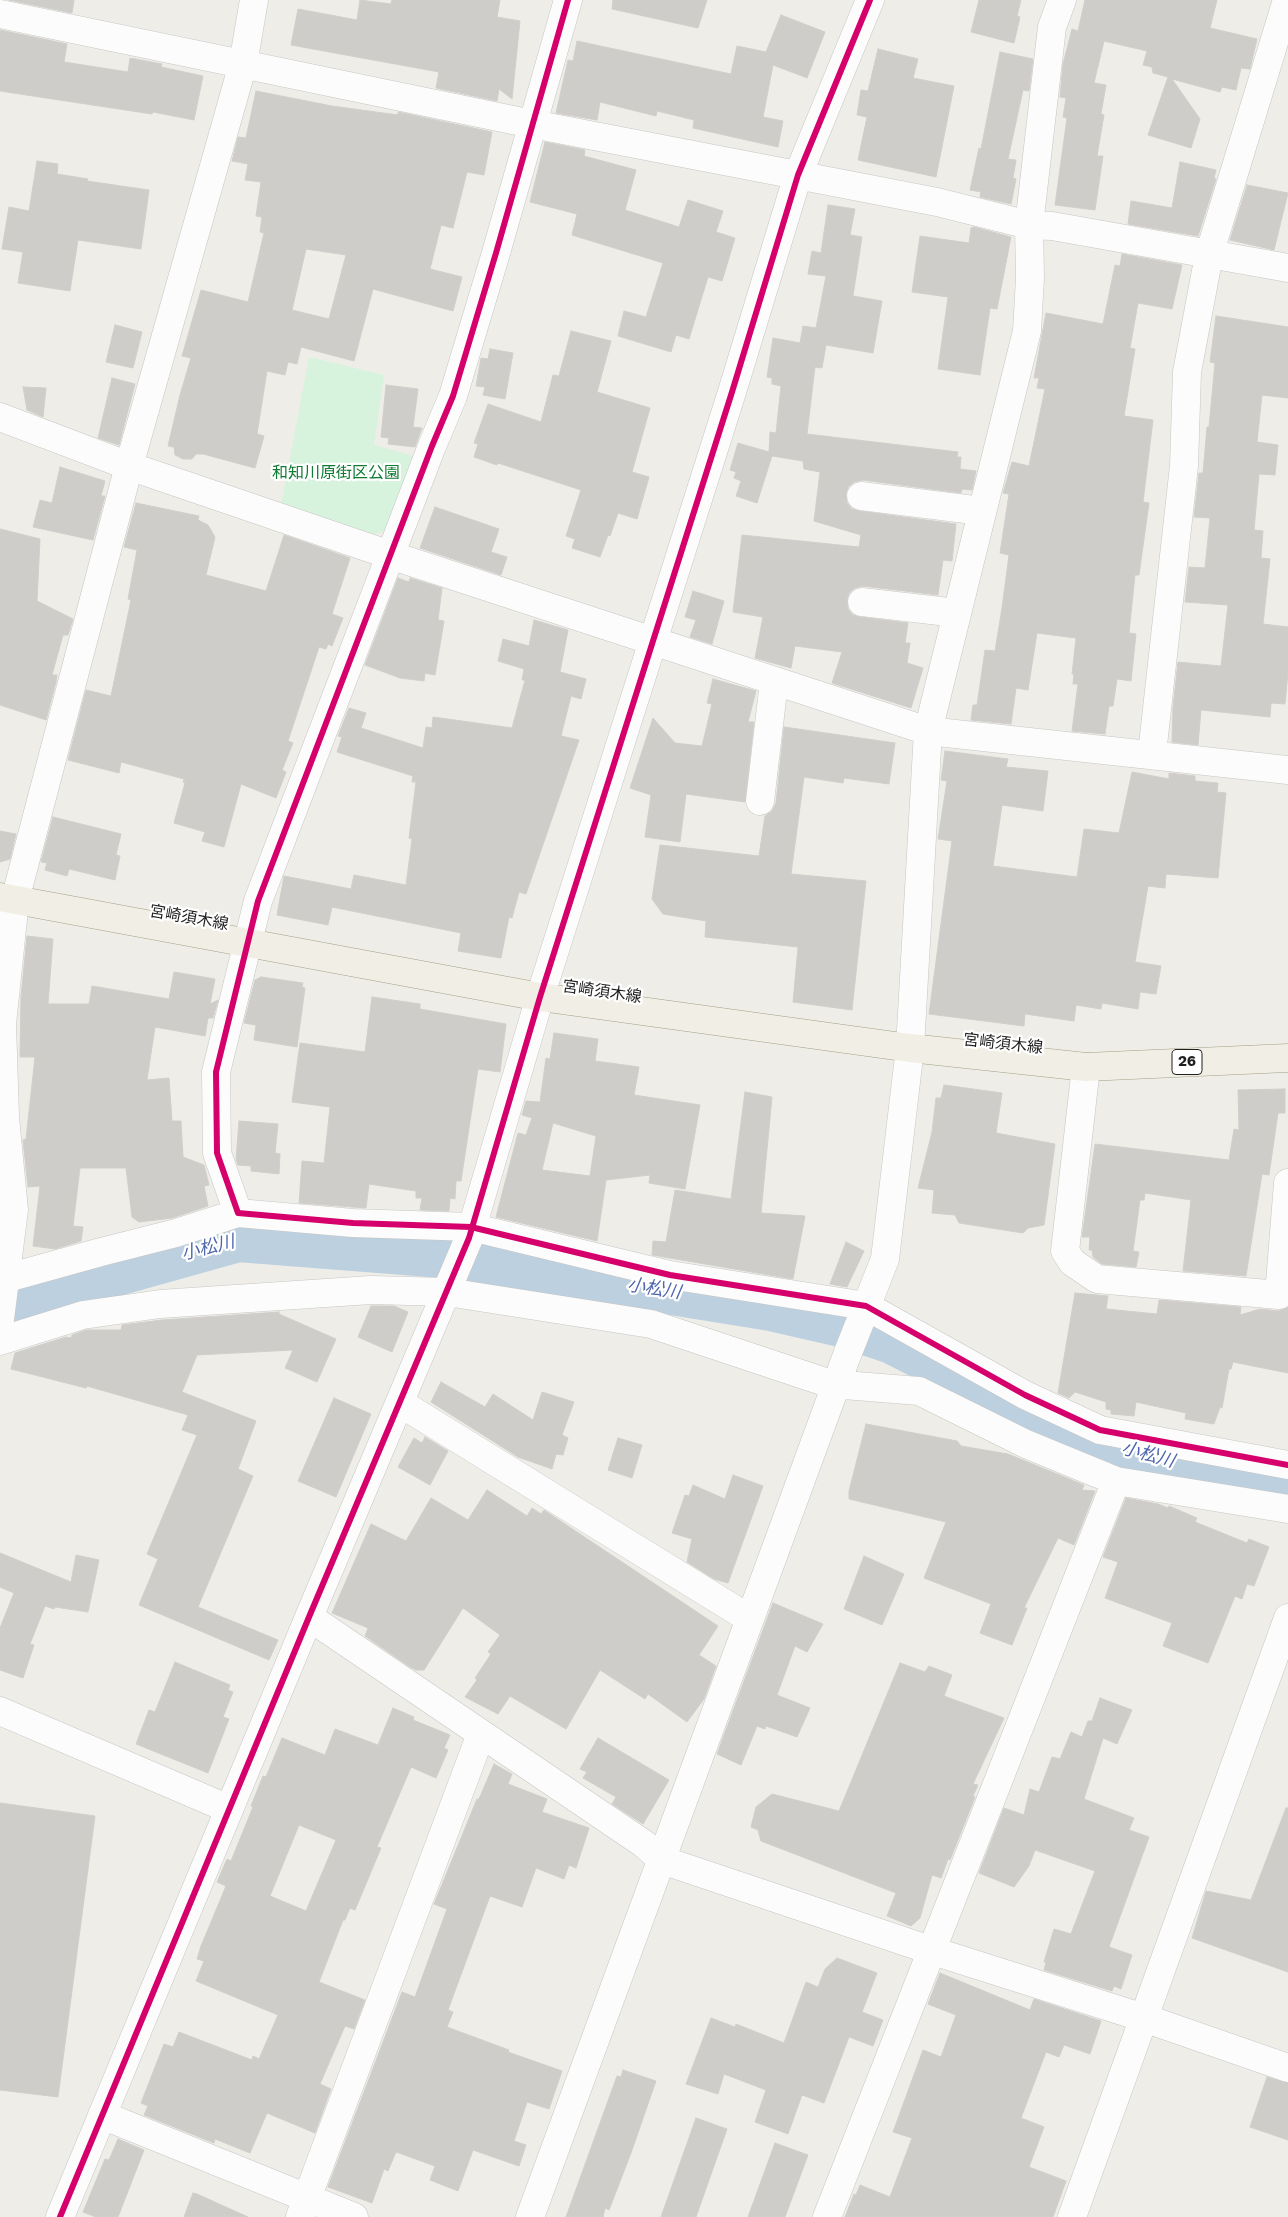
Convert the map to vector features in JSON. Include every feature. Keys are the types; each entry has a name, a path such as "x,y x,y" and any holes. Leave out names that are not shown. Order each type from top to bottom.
{"main road":[{"name":"宮崎須木線","path":"7,899 540,997 910,1048 1086,1066 1288,1058"}],"street":[{"path":"0,1319 3,1279 14,1210 2,1117 2,1024 7,899 242,64 254,0"},
{"path":"238,1213 217,1154 216,1072 258,901 456,387 568,0"},
{"path":"60,2217 470,1233 540,997 732,392 798,175 870,0"},
{"path":"530,2217 847,1355 885,1259 910,1048 928,731 1027,331 1030,278 1029,225 1052,27 1062,0"},
{"path":"1152,754 1184,466 1187,372 1209,255 1286,0"},
{"path":"0,14 532,124 937,202 1029,225 1052,226 1288,268"},
{"path":"0,417 128,466 390,555 928,731 1288,770"},
{"path":"861,496 982,512"},
{"path":"862,602 957,613"},
{"path":"760,801 774,682"},
{"path":"1086,1066 1065,1251 1072,1262 1097,1279 1279,1295 1288,1183"},
{"path":"3,1279 176,1233 238,1213 470,1233 670,1275 866,1306 1025,1395 1100,1430 1288,1465"},
{"path":"0,1342 83,1315 160,1304 449,1285 651,1324 836,1385 919,1391 1026,1444 1116,1481 1288,1510"},
{"path":"400,1403 750,1619"},
{"path":"827,2217 1116,1481"},
{"path":"309,1617 644,1844 662,1860 933,1951 1144,2018 1288,2068"},
{"path":"1072,2217 1288,1618"},
{"path":"0,1711 229,1809"},
{"path":"303,2207 481,1734"},
{"path":"102,2115 303,2207 354,2217"}],"green space":[{"name":"和知川原街区公園","path":"309,357 384,375 374,445 414,456 388,529 374,535 281,505"}],"building":[{"path":"9,0 74,0 72,13"},
{"path":"360,0 391,4 392,0 500,0 497,17 520,21 512,99 499,89 497,101 436,88 439,72 291,45 298,9 357,20"},
{"path":"613,0 707,0 698,28 612,9"},
{"path":"979,0 1021,0 1017,16 1020,17 1014,43 971,32"},
{"path":"1085,0 1217,0 1210,28 1257,39 1250,69 1241,68 1236,90 1222,87 1220,92 1172,79 1200,119 1191,148 1148,135 1168,77 1153,73 1152,67 1143,65 1147,51 1104,41 1094,83 1106,85 1101,114 1104,115 1097,156 1103,156 1095,210 1055,205 1067,118 1063,117 1066,98 1060,97 1063,64 1072,29 1078,31"},
{"path":"781,15 825,32 807,78 773,65 763,117 783,121 778,147 693,128 694,120 657,111 656,116 600,102 597,120 556,113 568,60 573,61 577,41 731,74 737,46 766,52"},
{"path":"0,30 67,44 64,62 128,72 130,58 162,64 161,67 203,76 194,120 153,112 152,114 0,91"},
{"path":"878,49 918,59 913,78 954,86 936,177 858,160 867,117 857,115 861,90 868,91"},
{"path":"1000,52 1033,59 1029,91 1023,90 1008,159 1016,160 1013,178 1016,179 1011,204 980,197 981,192 970,190 979,148 981,149"},
{"path":"256,91 332,106 398,115 398,112 492,132 484,175 467,172 453,228 441,225 430,269 462,277 453,311 373,289 354,361 301,347 297,364 288,362 285,375 267,371 257,434 264,436 255,468 203,454 196,454 192,459 183,459 175,455 174,447 168,446 191,358 182,356 201,290 248,302 264,233 260,232 262,217 256,216 261,182 245,180 248,164 232,161 238,137 246,138","holes":["306,249 346,255 329,319 292,310"]},
{"path":"545,142 585,150 584,156 636,170 625,210 679,227 688,200 723,211 716,232 735,238 722,281 708,277 689,339 676,335 671,352 618,336 624,311 646,317 663,263 572,235 577,214 530,202"},
{"path":"37,161 58,164 57,174 88,179 87,181 149,190 141,249 78,240 70,291 18,283 23,252 2,249 9,207 29,211"},
{"path":"1180,162 1216,170 1214,178 1216,179 1198,236 1128,224 1131,201 1172,208"},
{"path":"1247,185 1288,193 1274,250 1230,240"},
{"path":"828,205 855,209 850,235 862,237 853,296 882,301 873,353 826,345 822,368 815,367 807,434 958,452 957,457 961,457 960,469 976,471 972,490 962,489 961,493 863,480 854,482 848,487 846,494 847,503 852,509 859,511 956,524 952,561 943,560 938,595 863,586 855,588 849,593 847,600 848,609 853,615 908,623 905,643 910,643 907,663 923,668 911,708 832,683 842,652 795,646 791,668 755,658 763,617 733,612 742,535 859,547 861,535 814,521 820,472 804,469 803,461 772,456 757,503 736,496 741,481 734,478 736,472 730,470 738,443 769,452 770,432 776,433 781,386 772,384 772,378 767,377 773,338 800,343 803,326 816,328 826,276 808,274 812,251 821,253"},
{"path":"974,227 1011,237 997,309 990,308 980,375 938,369 948,297 912,292 920,236 969,243 971,228"},
{"path":"1122,254 1182,265 1172,309 1138,303 1130,348 1135,349 1124,416 1153,420 1143,502 1149,503 1139,575 1135,575 1129,633 1136,634 1131,681 1117,679 1113,706 1109,706 1105,734 1072,731 1078,684 1073,684 1074,674 1072,674 1076,638 1037,633 1028,690 1016,688 1011,724 971,720 973,705 977,705 985,650 995,651 1002,608 1009,555 1000,553 1009,494 1003,493 1012,462 1029,466 1045,389 1037,388 1039,378 1034,378 1046,313 1103,324 1115,265 1120,266"},
{"path":"1216,316 1288,327 1288,398 1262,395 1257,442 1278,445 1275,475 1259,474 1254,530 1263,531 1261,558 1270,559 1263,624 1288,627 1288,672 1285,704 1271,703 1270,717 1201,710 1198,745 1172,742 1173,707 1178,662 1221,666 1228,605 1185,602 1189,567 1205,568 1210,518 1194,517 1199,473 1203,473 1207,427 1209,427 1215,363 1210,362"},
{"path":"115,325 142,332 133,368 106,362"},
{"path":"571,331 611,341 597,392 650,408 632,472 649,477 637,519 618,513 600,557 572,548 575,539 566,536 581,490 474,457 478,444 474,443 488,404 541,422 553,375 559,376"},
{"path":"490,349 513,353 505,399 483,395 485,387 476,386 481,358 488,359"},
{"path":"112,378 135,384 119,445 98,438"},
{"path":"386,385 418,389 413,427 422,428 415,447 388,444 389,438 381,437"},
{"path":"23,387 46,388 43,417 27,410"},
{"path":"60,467 105,481 101,496 105,496 93,540 33,527 40,500 52,503"},
{"path":"136,503 199,516 198,520 208,525 215,537 206,575 266,591 284,535 350,558 332,614 343,618 332,646 328,644 326,649 319,647 288,741 293,743 282,770 286,772 276,798 241,784 224,847 202,841 205,832 174,823 185,783 183,782 184,779 121,762 119,773 68,760 86,690 111,696 131,600 128,599 137,550 124,547"},
{"path":"435,507 499,529 491,552 507,557 501,575 420,548"},
{"path":"0,529 40,539 37,601 73,619 68,635 63,635 52,675 57,675 46,720 0,705"},
{"path":"398,578 409,582 410,578 442,588 438,620 444,621 435,675 425,673 424,681 400,678 365,665"},
{"path":"693,591 724,601 712,644 690,637 696,620 685,617"},
{"path":"534,620 568,630 560,672 586,679 581,699 571,696 561,736 579,740 526,894 519,892 512,918 509,917 501,958 458,951 461,933 332,907 328,925 277,915 284,876 351,889 354,875 406,885 412,839 409,838 416,782 412,782 413,776 337,752 342,737 338,736 349,708 366,713 361,728 423,748 426,727 432,728 433,717 512,728 525,680 522,680 524,669 498,661 503,639 529,646"},
{"path":"713,679 756,691 748,722 754,722 745,802 686,794 680,842 645,837 651,795 630,788 653,718 675,743 702,746 712,704 707,703"},
{"path":"784,727 895,743 889,784 844,778 843,783 804,777 791,874 866,881 852,1010 793,1002 798,947 705,937 706,921 663,914 652,899 660,845 759,856 765,816 772,811 776,803"},
{"path":"945,751 1008,759 1006,767 1048,771 1043,811 1002,805 993,866 1077,877 1084,829 1119,833 1132,772 1169,779 1169,773 1195,776 1195,781 1218,783 1217,792 1226,793 1218,878 1166,874 1165,888 1148,886 1135,962 1161,966 1156,994 1140,992 1138,1009 1102,1003 1101,1009 1076,1005 1074,1021 1025,1014 1024,1026 929,1014 952,841 938,839 947,781 941,780"},
{"path":"53,817 121,834 116,855 120,856 115,880 69,869 67,876 45,870 47,863 41,862"},
{"path":"0,831 16,834 10,859 0,862"},
{"path":"27,936 53,939 48,1004 89,1004 92,986 169,999 174,972 215,979 210,1004 218,1000 213,1018 208,1018 205,1036 155,1027 147,1080 169,1078 172,1121 181,1121 183,1157 204,1165 209,1185 204,1186 208,1206 172,1218 139,1222 132,1217 126,1168 80,1168 73,1226 83,1227 81,1241 55,1249 33,1246 40,1186 28,1187 23,1140 26,1139 35,1057 20,1057 21,997"},
{"path":"261,977 303,983 302,987 305,988 297,1047 254,1040 256,1025 244,1023 255,980"},
{"path":"372,997 420,1004 420,1009 506,1024 500,1072 478,1069 461,1181 456,1181 455,1199 450,1198 449,1211 420,1210 422,1198 416,1198 416,1191 369,1184 366,1208 299,1203 302,1161 324,1163 330,1107 292,1102 300,1043 365,1052"},
{"path":"554,1033 598,1039 595,1061 639,1067 634,1095 700,1105 685,1189 649,1183 650,1175 606,1180 597,1241 496,1217 518,1133 526,1135 532,1118 522,1115 526,1101 540,1102 546,1058 550,1059","holes":["553,1123 596,1136 590,1176 542,1170"]},
{"path":"944,1085 1002,1093 996,1133 1055,1144 1044,1225 1028,1228 1023,1233 959,1223 955,1215 932,1213 934,1190 918,1188 932,1132 936,1098 941,1098"},
{"path":"1285,1089 1285,1113 1278,1113 1269,1175 1262,1174 1246,1276 1183,1271 1191,1200 1145,1193 1144,1200 1140,1200 1133,1251 1139,1252 1136,1267 1102,1264 1093,1257 1092,1250 1089,1250 1090,1237 1082,1237 1095,1144 1229,1160 1234,1129 1239,1130 1238,1090"},
{"path":"745,1092 772,1097 761,1213 805,1216 793,1279 652,1255 653,1241 666,1242 675,1190 731,1199"},
{"path":"239,1121 278,1124 275,1153 280,1154 279,1174 251,1171 251,1166 238,1165 236,1160"},
{"path":"846,1242 864,1251 847,1287 830,1284"},
{"path":"1075,1293 1108,1296 1106,1309 1157,1314 1159,1300 1241,1307 1240,1315 1260,1309 1278,1311 1288,1307 1288,1373 1233,1362 1231,1369 1229,1369 1222,1408 1220,1407 1214,1424 1185,1419 1186,1413 1136,1402 1134,1416 1111,1414 1111,1410 1106,1409 1106,1402 1075,1392 1069,1398 1058,1393"},
{"path":"371,1306 394,1306 408,1312 392,1352 358,1337"},
{"path":"279,1312 279,1314 336,1339 317,1382 285,1368 293,1350 197,1355 182,1392 256,1421 238,1469 253,1476 198,1607 278,1640 269,1660 139,1605 158,1559 147,1554 197,1435 182,1430 188,1415 87,1386 86,1388 11,1369 15,1353 66,1337 71,1338 72,1335 86,1330 121,1330 122,1325 162,1320"},
{"path":"441,1382 485,1407 493,1394 533,1420 542,1392 574,1402 562,1435 568,1438 563,1455 556,1454 552,1469 518,1457 431,1402"},
{"path":"334,1398 371,1414 336,1497 298,1481"},
{"path":"866,1424 957,1441 961,1446 1008,1454 1084,1485 1082,1490 1095,1491 1074,1545 1058,1538 1024,1608 1027,1608 1012,1645 980,1633 991,1604 924,1578 946,1522 849,1499 849,1491"},
{"path":"425,1437 448,1451 430,1485 398,1467 414,1438 422,1443"},
{"path":"618,1438 642,1445 632,1478 608,1470"},
{"path":"733,1475 763,1486 728,1583 714,1579 687,1562 692,1539 672,1533 685,1495 689,1496 693,1485 725,1499"},
{"path":"487,1490 527,1516 532,1508 541,1514 544,1510 718,1626 699,1655 716,1666 704,1699 687,1722 648,1694 645,1699 600,1670 566,1729 510,1696 498,1714 465,1697 491,1654 488,1652 500,1635 463,1608 424,1670 416,1670 410,1667 365,1636 368,1628 332,1613 371,1524 406,1541 431,1498 468,1520"},
{"path":"1126,1498 1158,1504 1168,1508 1169,1506 1197,1518 1195,1522 1247,1543 1249,1539 1269,1547 1254,1586 1247,1584 1242,1599 1235,1596 1208,1663 1163,1646 1172,1623 1105,1598 1118,1562 1103,1557"},
{"path":"0,1553 71,1582 76,1555 99,1560 88,1612 55,1607 54,1609 45,1606 30,1644 34,1645 23,1678 0,1670 0,1628 14,1593 0,1587"},
{"path":"864,1556 904,1574 882,1625 844,1609"},
{"path":"773,1603 823,1624 807,1652 795,1646 777,1695 810,1708 797,1737 766,1726 765,1729 757,1726 741,1765 717,1754"},
{"path":"175,1662 230,1685 228,1690 233,1692 223,1717 229,1719 208,1773 136,1744 149,1710 155,1712"},
{"path":"900,1663 925,1672 929,1666 952,1675 944,1696 1004,1718 973,1784 978,1785 973,1796 975,1797 950,1860 948,1859 941,1878 932,1875 920,1918 911,1926 887,1916 896,1893 761,1841 758,1830 751,1827 756,1807 772,1794 839,1811"},
{"path":"1100,1698 1132,1710 1117,1744 1103,1738 1084,1799 1134,1818 1129,1830 1149,1837 1109,1947 1132,1955 1121,1989 1114,1986 1112,1991 1044,1970 1046,1963 1044,1962 1054,1929 1071,1934 1095,1871 1035,1850 1029,1866 1014,1887 979,1873 1004,1808 1024,1815 1030,1789 1039,1792 1052,1757 1060,1759 1071,1732 1082,1737 1088,1721 1092,1721"},
{"path":"393,1708 414,1717 413,1720 450,1735 444,1748 448,1750 436,1778 411,1767 377,1847 381,1848 355,1910 350,1908 345,1920 343,1920 319,1982 365,2000 354,2029 345,2026 320,2084 331,2089 315,2133 267,2113 250,2153 215,2139 214,2143 144,2115 148,2106 141,2103 164,2044 173,2047 179,2032 252,2060 253,2056 259,2059 278,2015 196,1981 204,1961 197,1959 201,1946 226,1886 217,1882 227,1859 231,1861 253,1807 251,1806 263,1776 266,1777 282,1738 325,1755 335,1729 378,1745","holes":["299,1825 336,1840 306,1911 270,1896"]},
{"path":"598,1738 669,1780 643,1824 612,1804 616,1797 583,1778 587,1772 580,1769"},
{"path":"494,1764 512,1774 508,1784 547,1799 542,1812 589,1828 576,1868 569,1865 564,1879 536,1868 522,1907 490,1896 448,2010 453,2012 447,2027 509,2050 508,2052 562,2071 549,2109 527,2102 514,2141 526,2145 519,2166 473,2150 458,2191 430,2180 435,2166 396,2152 388,2171 384,2169 372,2203 328,2187 402,1992 415,1997 447,1909 434,1904 477,1799 479,1799"},
{"path":"0,1803 95,1816 58,2097 0,2090"},
{"path":"1286,1808 1288,1808 1288,1972 1192,1938 1206,1891 1251,1900"},
{"path":"837,1958 877,1973 862,2012 883,2020 873,2046 849,2037 824,2103 802,2095 788,2134 755,2122 766,2090 724,2074 718,2094 686,2084 711,2018 735,2027 736,2024 784,2043 806,1982 818,1987 825,1969"},
{"path":"940,1973 1030,2010 1034,1999 1101,2021 1090,2054 1064,2045 1059,2057 1046,2052 1021,2118 1044,2127 1029,2167 1066,2181 1053,2217 845,2217 854,2194 856,2195 860,2185 890,2197 912,2138 893,2132 923,2050 941,2057 956,2015 928,2004"},
{"path":"623,2070 656,2081 609,2210 605,2208 603,2217 566,2217 617,2076 621,2077"},
{"path":"1267,2077 1288,2083 1288,2140 1250,2127"},
{"path":"696,2118 727,2129 696,2217 661,2217"},
{"path":"118,2139 144,2150 118,2217 96,2217 83,2212 105,2159 109,2160"},
{"path":"775,2143 808,2155 785,2217 748,2217"},
{"path":"193,2193 197,2194 248,2217 184,2217"}],"waterway":[{"name":"小松川","path":"0,1314 88,1281 238,1239 443,1255 771,1308 841,1324 892,1341 1006,1399 1095,1441 1196,1468 1288,1485"}],"cycle path":[{"path":"568,0 453,396 432,446 258,901 216,1072 217,1153 238,1213 353,1223 471,1227 670,1275 866,1306 1025,1395 1100,1430 1288,1465"},
{"path":"60,2217 309,1617 469,1238 540,997 732,392 798,175 870,0"}]}
